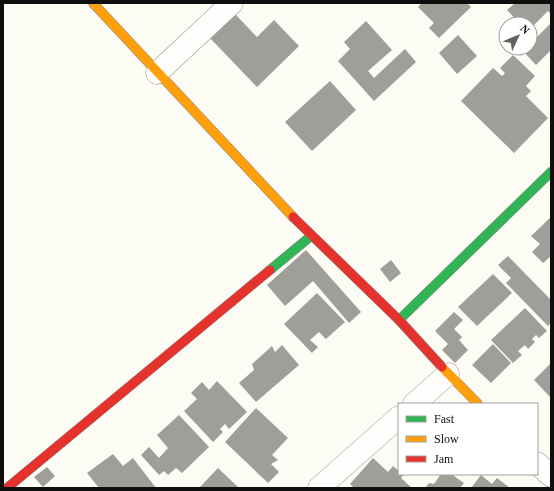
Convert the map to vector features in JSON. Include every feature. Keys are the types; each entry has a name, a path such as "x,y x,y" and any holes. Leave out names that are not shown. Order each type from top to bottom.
{"street":[{"path":"93,3 311,236 399,320 448,374 477,403"},
{"path":"157,73 232,3"},
{"path":"399,320 551,172"},
{"path":"8,488 311,236"},
{"path":"415,403 448,374"},
{"path":"319,488 398,418"},
{"path":"538,463 551,476"}],"building":[{"path":"422,3 467,3 471,7 439,38 429,28 434,23 418,7"},
{"path":"515,3 551,3 551,14 548,11 538,21 538,16 513,16 507,10"},
{"path":"234,13 257,37 274,20 299,46 257,87 209,37"},
{"path":"366,21 392,50 368,71 374,78 405,49 416,62 374,101 338,61 350,49 344,42"},
{"path":"551,23 551,50 536,65 528,56 538,56 538,36"},
{"path":"458,35 477,56 457,74 439,53"},
{"path":"512,56 514,56 535,76 526,86 531,91 526,96 548,118 514,153 461,101 493,68 502,76 505,73 500,68"},
{"path":"330,81 356,110 312,151 285,122"},
{"path":"551,217 551,256 543,263 532,252 540,244 531,236"},
{"path":"306,250 361,312 349,323 313,281 285,306 267,285"},
{"path":"508,256 551,300 551,322 548,326 506,283 511,278 498,265"},
{"path":"391,260 401,273 390,282 380,269"},
{"path":"493,274 512,293 477,326 458,307"},
{"path":"317,293 345,322 326,339 319,332 310,340 318,347 312,353 284,324"},
{"path":"525,308 547,331 539,338 536,335 532,339 535,342 528,349 525,345 518,351 522,355 513,363 491,340"},
{"path":"454,312 463,320 454,329 462,337 459,340 468,350 455,363 442,350 448,344 435,331"},
{"path":"493,344 511,363 491,383 472,365"},
{"path":"282,345 299,365 256,402 239,383 254,370 252,364 272,346 275,352"},
{"path":"551,363 551,398 534,380"},
{"path":"217,381 247,412 229,429 225,424 220,429 223,432 213,442 184,411 197,399 191,393 202,382 209,390"},
{"path":"256,408 288,438 272,455 278,460 271,464 279,472 268,483 225,442"},
{"path":"179,415 209,447 182,473 176,468 168,475 164,471 159,475 141,455 149,447 159,458 168,448 157,435"},
{"path":"113,454 123,466 133,458 156,488 99,488 87,473"},
{"path":"373,458 388,472 393,466 398,470 398,475 403,475 401,478 412,488 354,488 350,484"},
{"path":"47,467 55,476 43,487 34,477"},
{"path":"218,468 239,488 199,488"},
{"path":"440,475 452,475 464,483 460,488 425,488 429,483 434,484"},
{"path":"481,475 492,484 497,478 510,488 471,488"}],"traffic: fast":[{"path":"399,320 551,172"},
{"path":"270,270 311,236"}],"traffic: slow":[{"path":"93,3 293,217"},
{"path":"442,367 477,403"}],"traffic: jam":[{"path":"293,217 399,320 442,367"},
{"path":"7,488 270,270"}]}
